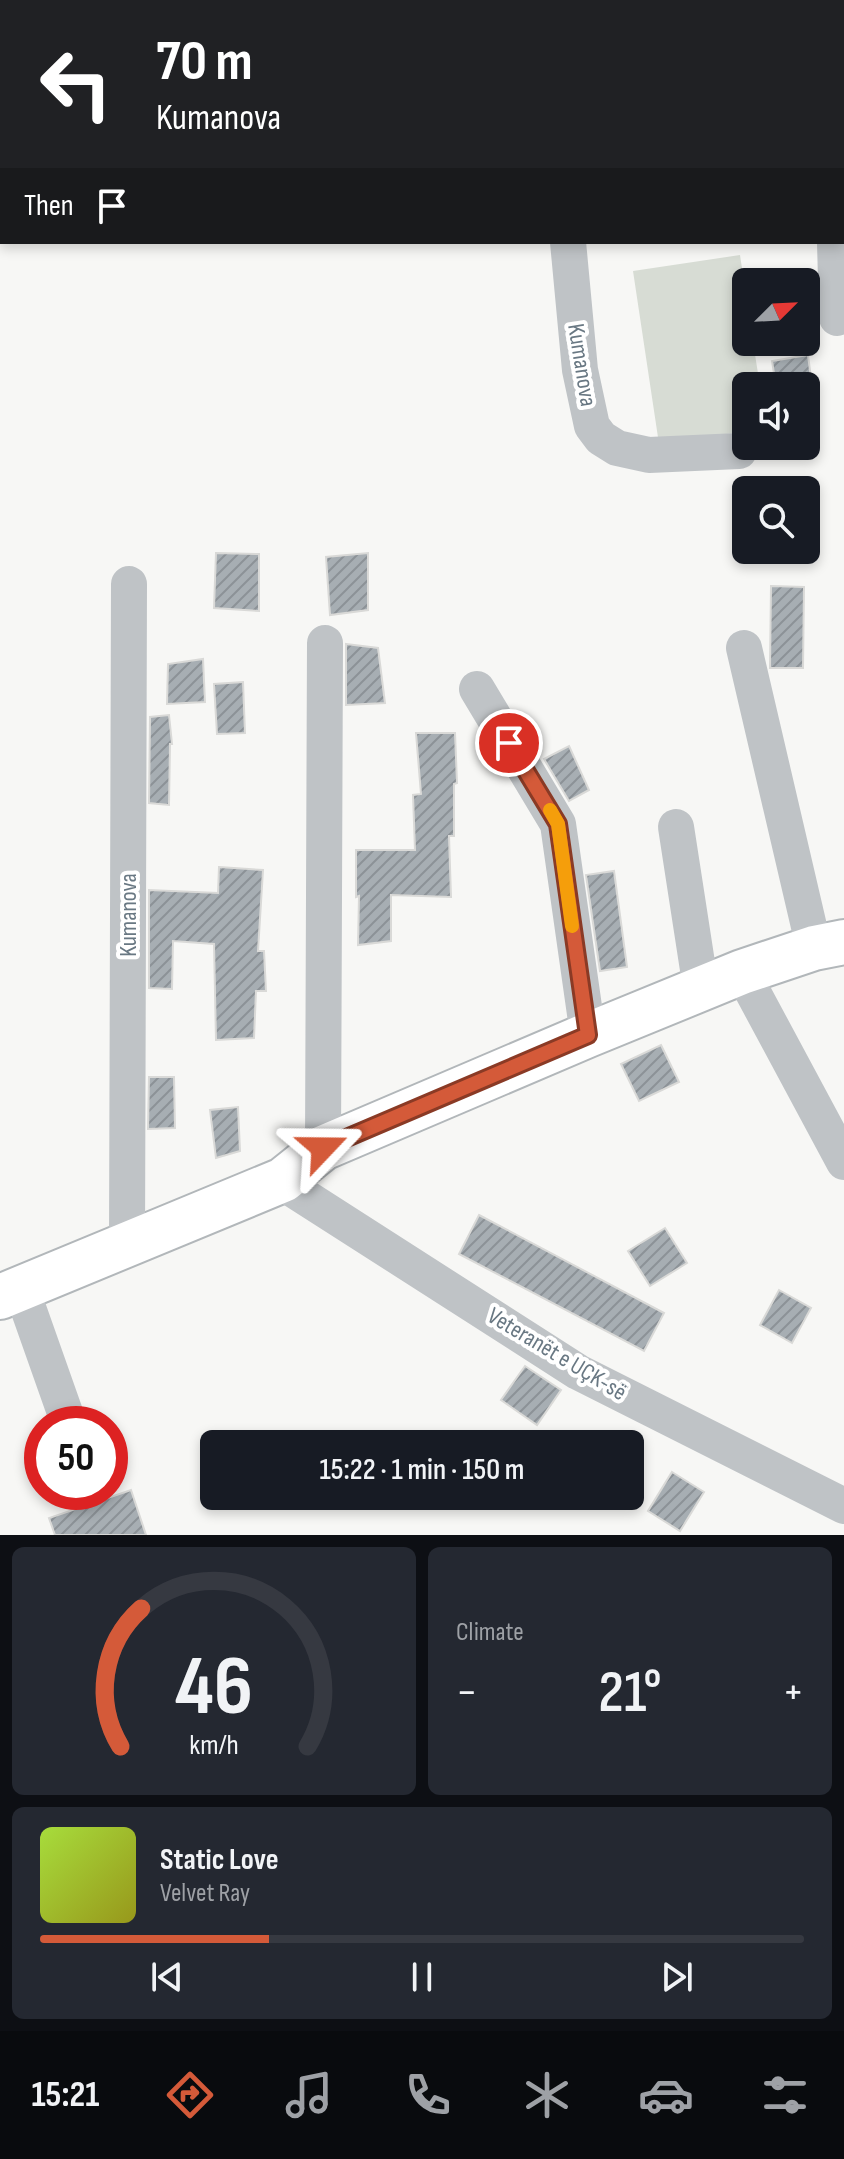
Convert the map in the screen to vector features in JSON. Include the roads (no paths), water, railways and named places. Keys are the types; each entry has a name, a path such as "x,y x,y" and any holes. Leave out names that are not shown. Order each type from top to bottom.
{"main road":[{"path":"11,1293 283,1180 323,1148 588,1035 742,972 829,945"}],"street":[{"name":"Kumanova","path":"568,244 580,370 592,426 601,438 617,448 649,455 732,451"},
{"path":"835,244 837,318"},
{"name":"Kumanova","path":"127,1247 129,584"},
{"path":"323,1148 325,643"},
{"path":"744,648 829,945"},
{"path":"477,689 558,824 588,1035"},
{"path":"676,827 701,989"},
{"path":"742,972 844,1162"},
{"name":"Veteranët e UÇK-së","path":"283,1180 578,1372 844,1506"},
{"path":"11,1293 61,1406"}]}
